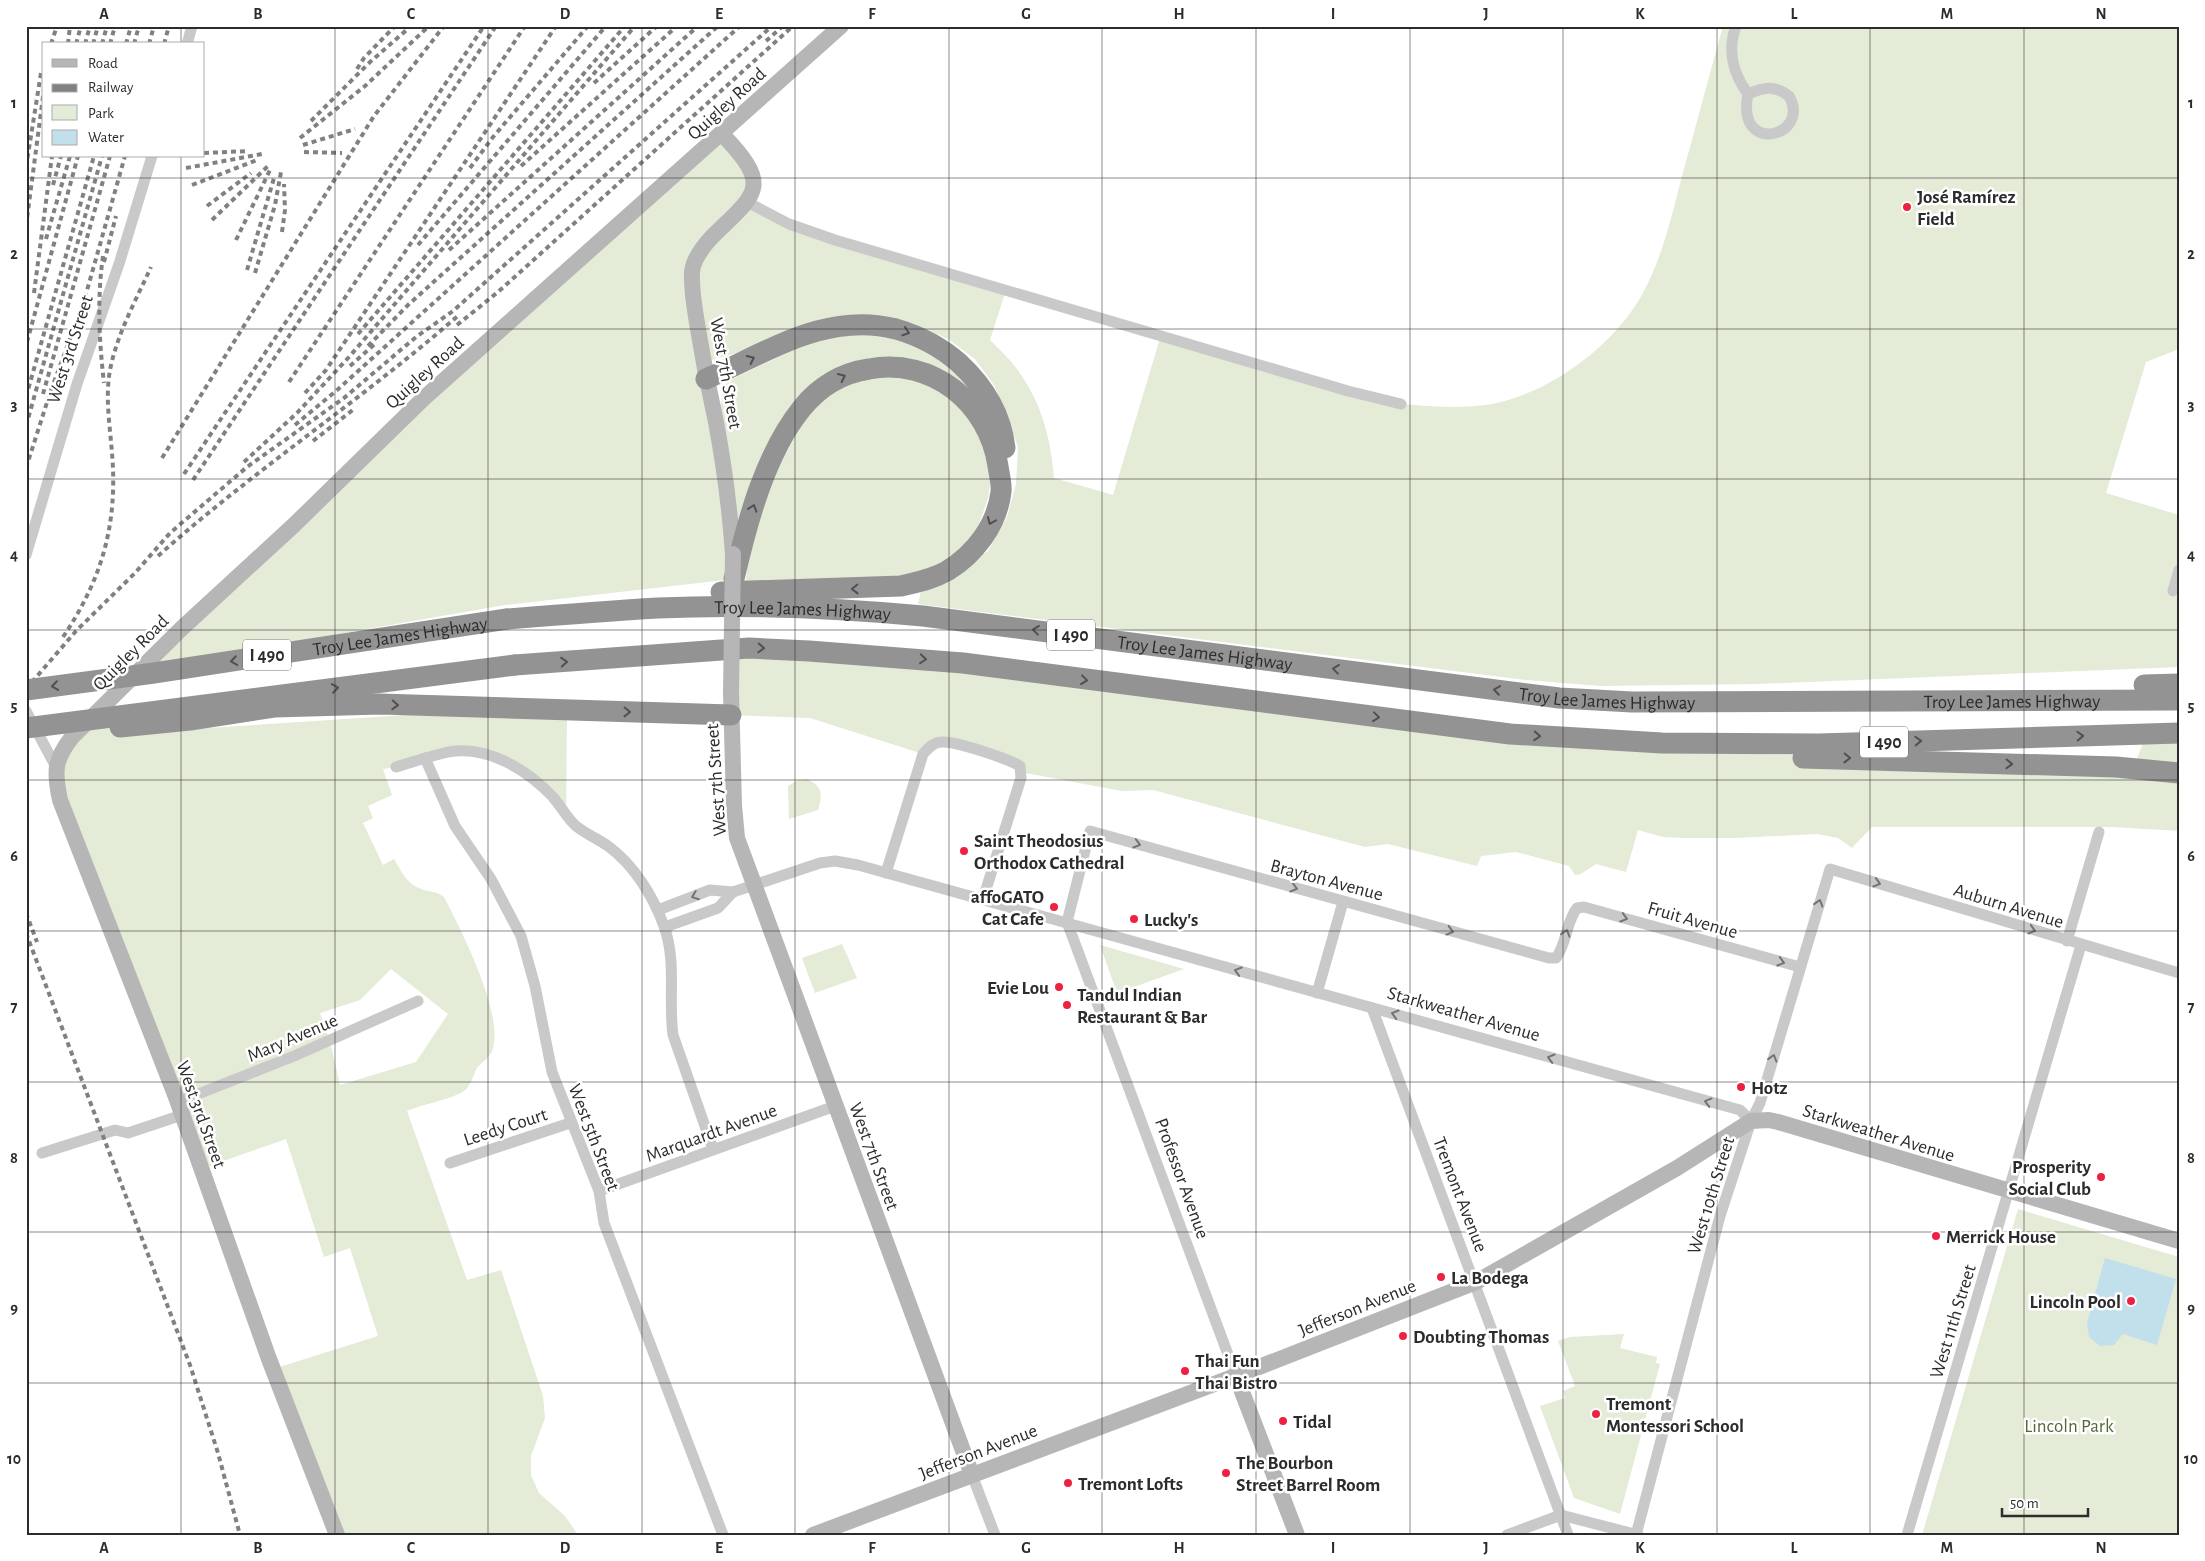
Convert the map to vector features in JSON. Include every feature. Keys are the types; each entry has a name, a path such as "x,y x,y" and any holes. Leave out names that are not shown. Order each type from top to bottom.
{"highway":[{"path":"507,619 555,607 690,593 867,589 901,586 946,572 964,559 980,542 990,526 1005,470 1004,437 992,404 981,386 939,347 909,333 865,323 824,328 800,336 706,379"},
{"path":"734,579 736,554 758,492 769,465 790,425 802,407 819,391 840,377 857,371 895,366 914,370 947,383 961,394 974,408 992,440 997,458 1001,490"},
{"name":"Troy Lee James Highway","path":"26,690 154,673 507,619 658,608 757,606 833,608 923,616 1533,695 1632,702 2179,700"},
{"name":"Troy Lee James Highway","path":"26,728 515,665 749,648 963,663 1510,734 1589,739 1662,743 1773,744 2179,733"},
{"path":"1632,702 1835,692 1932,692 2179,684"},
{"path":"78,720 120,727 190,720 274,707 380,704 521,710 731,715"},
{"path":"1589,739 1656,753 2116,767 2179,773"}],"street":[{"path":"188,42 192,26"},
{"name":"Quigley Road","path":"56,767 62,750 72,737 181,629 294,525 423,399 841,26"},
{"path":"1736,26 1732,40 1732,55 1736,73 1748,94 1745,109 1749,124 1758,131 1768,134 1777,133 1786,128 1792,120 1794,110 1789,96 1776,88 1768,87 1748,94"},
{"name":"West 7th Street","path":"722,134 741,154 750,167 754,180 753,192 747,202 706,244 698,255 692,270 694,307 716,425 736,554"},
{"name":"West 3rd Street","path":"26,555 77,384 119,264 151,158"},
{"path":"747,202 789,224 835,240 1348,391 1401,404"},
{"path":"2173,591 2179,570"},
{"name":"West 7th Street","path":"734,579 731,715 737,838 995,1535"},
{"name":"West 3rd Street","path":"26,710 56,767 60,800 180,1108 269,1359 337,1535"},
{"path":"886,873 923,754 931,745 943,742 976,750 1008,759 1020,766 1020,778 983,899"},
{"path":"396,768 449,752 474,753 496,757 525,772 553,798 575,825 591,837 607,845 628,862 658,910 665,927 672,956 671,1019 673,1035 713,1150"},
{"name":"West 5th Street","path":"424,758 455,826 491,879 521,936 535,986 552,1072 570,1123 599,1191 604,1223 724,1535"},
{"name":"Brayton Avenue","path":"1067,922 1090,832 1549,958 1556,958 1561,951 1572,914 1577,908"},
{"path":"2067,941 2099,832"},
{"name":"Starkweather Avenue","path":"658,910 710,890 733,892 820,863 835,861 1067,922 1740,1110 1751,1121 1769,1120 1778,1122 2008,1192 2179,1241"},
{"name":"Auburn Avenue","path":"1830,869 2179,973"},
{"name":"West 10th Street","path":"1636,1535 1709,1255 1751,1121 1760,1103 1830,869"},
{"name":"Starkweather Avenue","path":"665,927 718,908 733,892"},
{"path":"1317,993 1343,902"},
{"name":"Fruit Avenue","path":"1577,908 1584,907 1800,967"},
{"name":"Professor Avenue","path":"1067,922 1297,1535"},
{"name":"West 11th Street","path":"1907,1535 2081,945"},
{"name":"Mary Avenue","path":"42,1153 115,1130 128,1133 418,1001"},
{"name":"Tremont Avenue","path":"1372,1008 1476,1282 1568,1535"},
{"name":"Marquardt Avenue","path":"599,1191 835,1106"},
{"name":"Jefferson Avenue","path":"813,1535 1236,1376 1476,1282 1677,1168 1751,1121"},
{"name":"Leedy Court","path":"450,1163 570,1123"},
{"path":"1507,1535 1561,1515 1636,1535"}],"green space":[{"path":"1723,26 1728,26 1727,29 1737,33 1743,26 2179,26 2179,349 2146,362 2106,493 2179,515 2179,667 1758,684 1600,686 1526,680 918,604 921,591 957,575 988,551 1007,517 1016,484 1018,447 994,385 975,359 948,339 912,323 871,316 704,362 734,579 505,605 143,668 722,134 750,167 747,201 789,224 1006,290 990,340 1016,368 1034,397 1048,436 1054,478 1113,495 1161,335 1387,402 1424,406 1474,406 1509,400 1532,391 1577,365 1616,331 1644,291 1651,277 1671,220"},
{"path":"839,334 890,335 945,359 984,404 935,371 820,384 738,525 720,411 723,388 730,380 805,344"},
{"path":"897,374 948,392 978,424 991,478 988,498 979,524 968,544 934,570 879,581 746,581 749,543 771,479 812,408 848,383"},
{"path":"732,646 1760,754 2179,773 2179,831 2112,827 1872,827 1852,848 1838,838 1817,834 1735,838 1684,838 1663,837 1638,830 1626,872 1596,864 1581,874 1575,875 1569,866 1516,852 1481,856 1477,866 1388,844 1365,847 1153,790 1122,791 1020,772 1020,766 943,742 923,754 810,718 731,715"},
{"path":"567,711 566,814 553,798 496,757 449,752 383,769 392,795 368,806 373,818 363,823 383,865 394,859 405,877 412,884 444,897 470,950 487,996 493,1017 495,1036 492,1051 477,1068 469,1085 464,1091 454,1096 407,1111 467,1280 501,1270 543,1396 545,1418 531,1456 531,1475 539,1493 565,1516 578,1535 337,1535 273,1369 378,1336 350,1248 324,1257 286,1139 201,1169 60,800 62,750 89,721 194,729 421,714","holes":["391,969 448,1014 416,1062 340,1085 330,1041 320,1013 360,1000"]},
{"path":"2143,743 2179,743 2179,763 2137,759"},
{"path":"807,779 816,785 820,791 818,810 789,819 788,786 798,780"},
{"path":"842,944 857,978 815,993 802,958"},
{"path":"1100,945 1184,969 1117,993"},
{"name":"Lincoln Park","path":"2018,1209 2179,1257 2179,1535 1922,1535"},
{"path":"1624,1334 1620,1348 1657,1357 1656,1363 1660,1364 1620,1514 1574,1498 1540,1406 1565,1398 1563,1391 1575,1386 1558,1341 1569,1337"}],"water":[{"name":"Lincoln Pool","path":"2105,1258 2176,1279 2157,1345 2123,1334 2114,1345 2100,1346 2089,1337 2087,1323"}],"railway":[{"path":"52,42 57,26"},
{"path":"68,42 70,26"},
{"path":"77,42 81,26"},
{"path":"86,42 90,26"},
{"path":"94,42 98,26"},
{"path":"103,42 107,26"},
{"path":"111,42 115,26"},
{"path":"127,42 131,26"},
{"path":"135,42 139,26"},
{"path":"150,42 154,26"},
{"path":"165,42 169,26"},
{"path":"357,69 364,58 395,26"},
{"path":"311,121 369,63 411,26"},
{"path":"300,138 365,86 429,26"},
{"path":"162,458 374,116 444,26"},
{"path":"184,474 484,26"},
{"path":"193,480 496,26"},
{"path":"289,382 525,26"},
{"path":"305,393 326,370 556,26"},
{"path":"470,168 493,137 588,26"},
{"path":"418,245 606,26"},
{"path":"358,334 625,26"},
{"path":"244,462 297,413 349,357 635,26"},
{"path":"594,83 657,26"},
{"path":"521,166 677,26"},
{"path":"449,250 698,26"},
{"path":"368,346 408,305 718,26"},
{"path":"295,425 336,391 740,26"},
{"path":"26,689 76,631 135,573 170,533 247,467 344,398 416,337 453,311 772,26"},
{"path":"766,41 783,26"},
{"path":"457,325 498,292 793,26"},
{"path":"26,167 41,73"},
{"path":"26,226 42,104"},
{"path":"303,145 355,129"},
{"path":"205,153 249,151"},
{"path":"304,152 342,153"},
{"path":"186,168 262,154"},
{"path":"34,293 52,158"},
{"path":"53,185 60,158"},
{"path":"46,239 69,158"},
{"path":"27,342 77,158"},
{"path":"26,397 93,158"},
{"path":"26,426 101,158"},
{"path":"43,394 109,158"},
{"path":"26,468 50,393 84,301 124,158"},
{"path":"192,185 257,160"},
{"path":"212,220 268,166"},
{"path":"236,240 271,168"},
{"path":"255,273 275,205 281,172"},
{"path":"207,206 251,173"},
{"path":"247,270 274,178"},
{"path":"282,232 285,210 284,184"},
{"path":"104,262 116,216"},
{"path":"103,256 99,319 104,383"},
{"path":"63,637 88,594 104,550 112,504 113,479 108,401 110,370 122,330 151,267"},
{"path":"158,556 232,494 385,376 460,314"},
{"path":"350,366 376,343"},
{"path":"313,441 354,409"},
{"path":"26,913 37,942"},
{"path":"26,933 190,1365 218,1453 240,1535"}],"place":[{"name":"José Ramírez Field","path":"1907,207"},
{"name":"Saint Theodosius Orthodox Cathedral","path":"964,851"},
{"name":"affoGATO Cat Cafe","path":"1054,907"},
{"name":"Lucky's","path":"1134,919"},
{"name":"Evie Lou","path":"1059,987"},
{"name":"Tandul Indian Restaurant & Bar","path":"1067,1005"},
{"name":"Hotz","path":"1741,1087"},
{"name":"Prosperity Social Club","path":"2101,1177"},
{"name":"Merrick House","path":"1936,1236"},
{"name":"La Bodega","path":"1441,1277"},
{"name":"Lincoln Pool","path":"2131,1301"},
{"name":"Doubting Thomas","path":"1403,1336"},
{"name":"Thai Fun Thai Bistro","path":"1185,1371"},
{"name":"Tremont Montessori School","path":"1596,1414"},
{"name":"Tidal","path":"1283,1421"},
{"name":"The Bourbon Street Barrel Room","path":"1226,1473"},
{"name":"Tremont Lofts","path":"1068,1483"}]}
